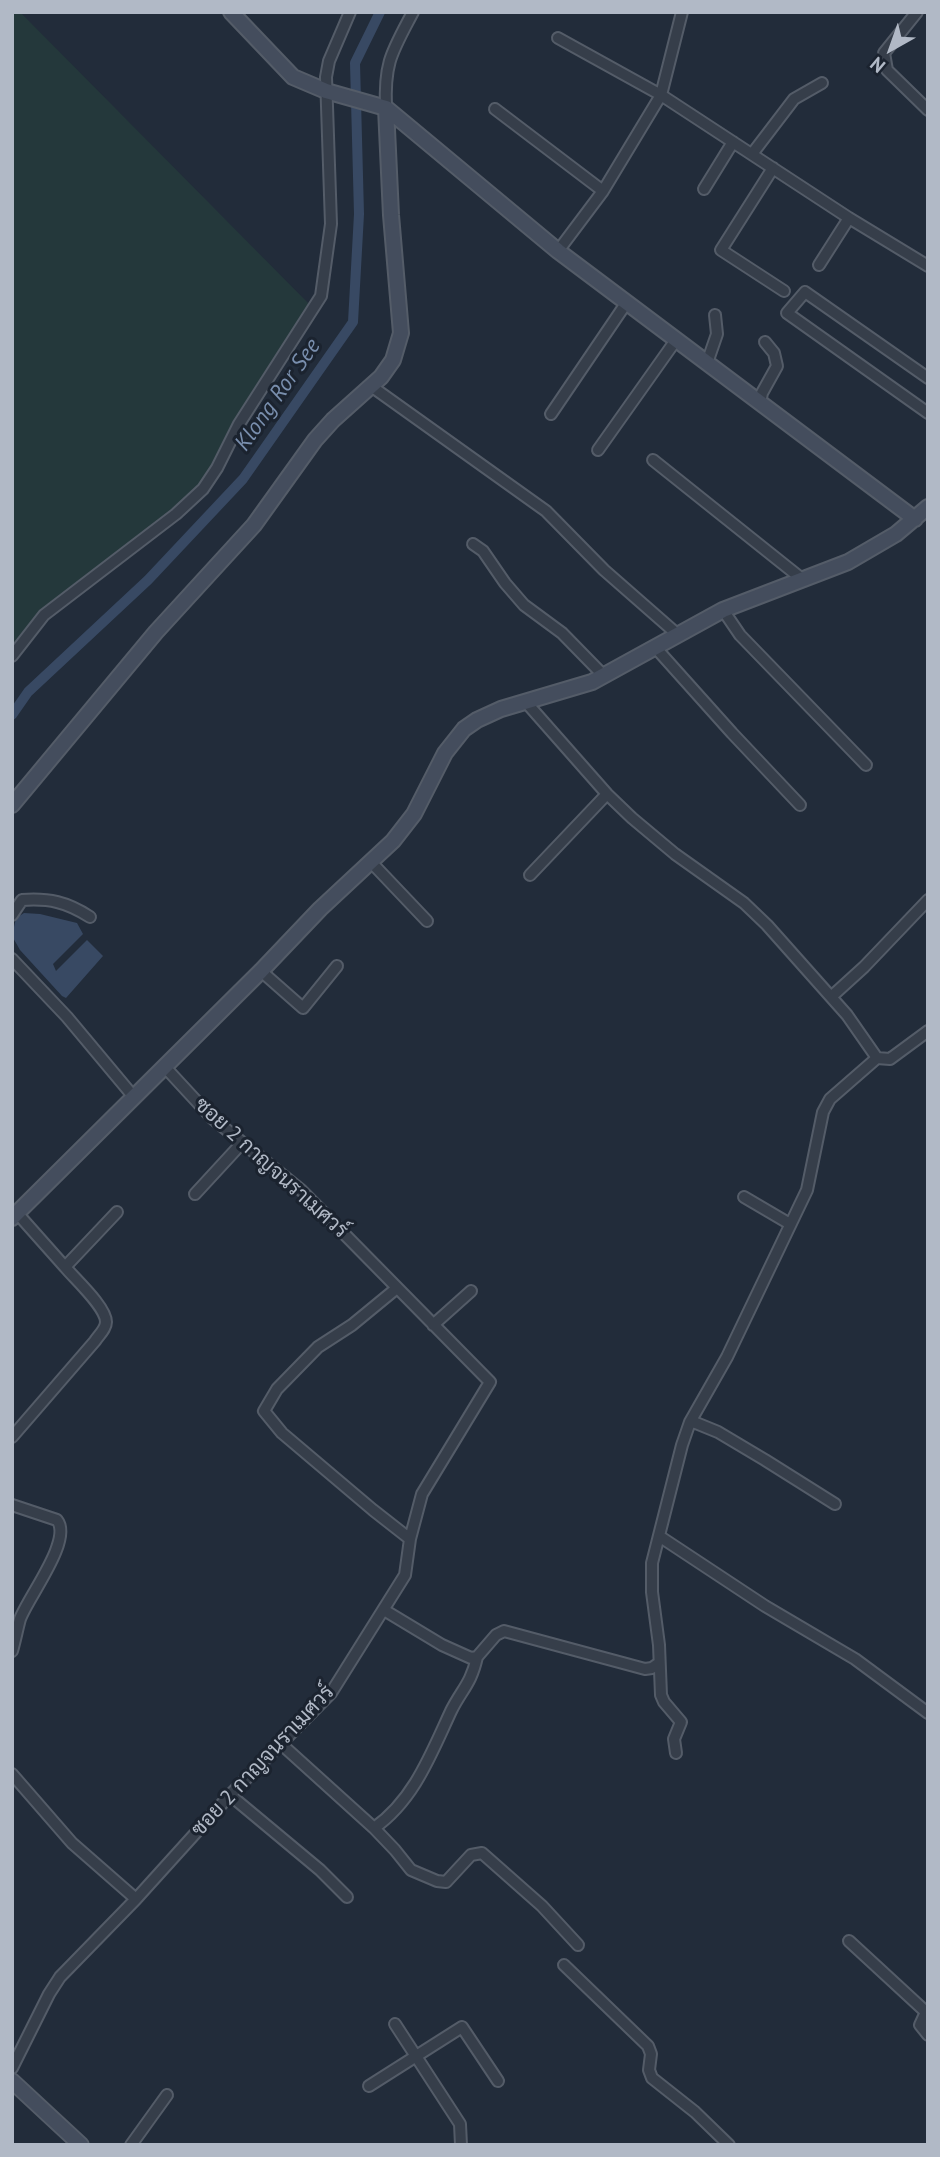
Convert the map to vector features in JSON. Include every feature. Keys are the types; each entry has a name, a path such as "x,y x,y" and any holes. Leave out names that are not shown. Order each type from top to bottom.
{"street":[{"path":"231,12 293,77 329,92 383,107 558,251 915,519"},
{"path":"12,656 44,615 176,514 203,489 239,424 321,296 331,224 330,61 350,12"},
{"path":"12,805 156,632 254,525 315,440 371,386 393,360 401,333 383,107 390,56 413,12"},
{"path":"558,251 603,191 661,95 682,12"},
{"path":"917,12 884,53 887,70 926,103"},
{"path":"558,38 661,95 849,218 928,266"},
{"path":"752,154 794,99 822,83"},
{"path":"495,110 603,191"},
{"path":"704,189 733,142"},
{"path":"773,168 721,250 784,291"},
{"path":"818,265 849,218"},
{"path":"928,378 805,292 787,313 928,413"},
{"path":"551,414 627,302"},
{"path":"707,363 717,334 715,315"},
{"path":"598,450 676,340"},
{"path":"760,403 762,393 777,366 774,353 765,342"},
{"path":"371,386 546,511 604,570 677,634"},
{"path":"653,460 802,579"},
{"path":"12,1437 105,1325 106,1319 65,1267 15,1215 320,909 371,863 414,814 445,753 459,734 485,716 604,676 723,610 857,557 886,541 928,507"},
{"path":"473,544 484,551 505,583 524,605 562,633 604,676"},
{"path":"723,610 740,635 866,765"},
{"path":"655,647 800,805"},
{"path":"525,701 607,794 657,839 750,908 831,997 877,1058"},
{"path":"530,875 607,794"},
{"path":"371,863 427,921"},
{"path":"12,915 20,901 41,899 72,905 90,917"},
{"path":"831,997 864,967 928,900"},
{"path":"12,959 67,1017 133,1096"},
{"path":"261,971 303,1009 337,966"},
{"path":"676,1753 674,1739 681,1722 662,1699 651,1569 677,1461 691,1421 723,1365 807,1190 823,1111 830,1099 877,1058 890,1059 928,1031"},
{"name":"ซอย 2 กาญจนราเมศวร์","path":"12,2068 57,1982 230,1795 331,1693 405,1576 410,1538 422,1494 490,1382 301,1190 212,1118 164,1066"},
{"path":"195,1194 242,1143"},
{"path":"744,1197 790,1224"},
{"path":"65,1267 117,1212"},
{"path":"397,1288 352,1325 318,1346 277,1389 264,1411 282,1433 410,1538"},
{"path":"433,1325 471,1291"},
{"path":"691,1421 765,1460 835,1504"},
{"path":"12,1505 57,1520 62,1526 55,1552 21,1618 12,1651"},
{"path":"659,1536 754,1599 855,1659 928,1713"},
{"path":"384,1610 442,1645 467,1657 477,1657"},
{"path":"374,1828 392,1813 420,1776 452,1709 470,1682 477,1657 496,1635 504,1631 645,1669 656,1667 659,1663"},
{"path":"280,1743 374,1828 411,1870 439,1881 448,1881 471,1855 482,1853 542,1906 579,1945"},
{"path":"12,1774 72,1843 136,1899"},
{"path":"230,1795 312,1863 346,1897"},
{"path":"849,1941 926,2012 920,2025 928,2035"},
{"path":"564,1965 648,2046 651,2054 649,2070 654,2081 695,2112 729,2145"},
{"path":"395,2024 460,2124 461,2145"},
{"path":"369,2086 462,2027 498,2081"},
{"path":"12,2081 81,2145"},
{"path":"131,2145 167,2095"}],"green space":[{"path":"12,12 20,12 313,308 190,503 29,633 12,654"}],"water":[{"path":"24,913 77,923 83,934 53,964 56,971 87,940 103,956 66,998 20,950 12,936 16,918"}],"waterway":[{"name":"Klong Ror See","path":"12,715 28,692 148,580 243,479 353,322 359,214 355,63 380,12"}]}
